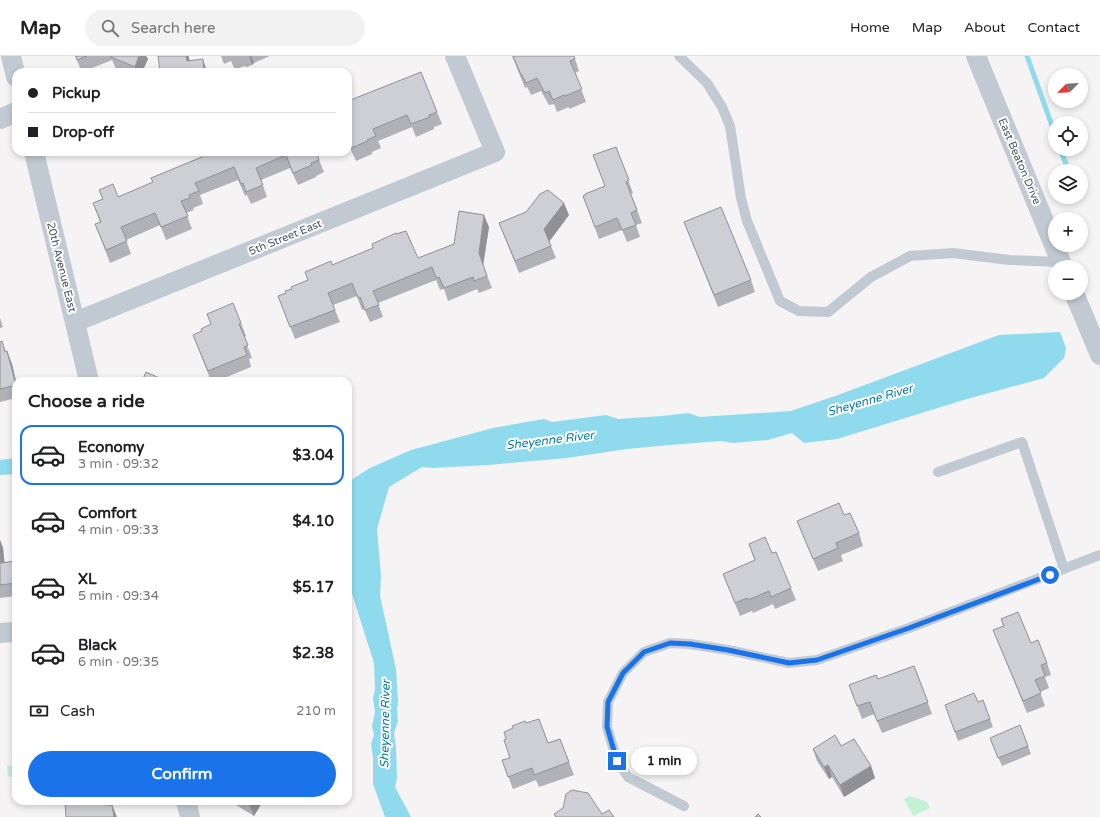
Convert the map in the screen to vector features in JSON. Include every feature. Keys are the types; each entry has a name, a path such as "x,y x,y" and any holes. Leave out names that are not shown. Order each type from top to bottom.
{"street":[{"path":"11,56 14,68"},
{"name":"5th Street East","path":"75,322 495,152 455,56"},
{"name":"East Beaton Drive","path":"976,56 1060,260"},
{"path":"0,118 12,114"},
{"name":"20th Avenue East","path":"35,156 88,377"},
{"path":"1077,300 1100,355"},
{"path":"0,633 12,632"},
{"path":"187,805 190,817"}],"lane":[{"path":"679,56 707,82 722,107 730,126 747,221 780,300 793,308 799,311 828,312 871,277 910,256 953,253 1048,263"},
{"path":"938,472 1022,442 1064,569"},
{"path":"684,806 628,777 617,761 607,727 608,702 623,673 644,652 670,643 690,644 728,650 789,663 817,660 909,628 1100,556"}],"green space":[{"path":"12,765 12,776 8,777 7,766"},
{"path":"910,796 927,802 930,808 913,816 904,799"}],"water":[{"name":"Sheyenne River","path":"1060,332 1066,348 1064,358 1044,378 967,399 837,439 804,443 792,433 768,440 733,443 721,441 670,445 627,449 567,458 489,465 433,468 422,467 389,487 377,529 381,576 380,596 396,669 398,721 394,733 397,779 395,787 411,817 385,817 373,784 373,757 371,744 374,735 372,726 375,712 373,698 375,689 374,663 352,594 352,479 370,468 411,450 493,428 544,419 552,422 606,415 618,419 688,413 700,417 791,411 999,335"},
{"path":"12,458 12,474 0,475 0,460"}],"building":[{"path":"76,56 87,56 77,60"},
{"path":"111,56 139,56 135,67"},
{"path":"158,56 186,56 187,61 203,59 204,68 160,68"},
{"path":"513,56 574,56 575,59 570,61 582,89 553,100 549,91 545,93 537,78 526,83"},
{"path":"421,72 437,112 429,115 430,117 411,124 407,115 373,129 376,136 352,148 352,99"},
{"path":"616,147 629,180 626,182 637,210 631,213 636,225 622,230 617,218 595,227 583,196 605,186 593,155"},
{"path":"284,156 256,168 263,185 246,192 234,167 195,183 199,191 189,195 190,198 181,201 188,216 161,227 155,213 121,227 127,241 106,250 95,224 101,222 93,203 103,199 99,190 113,184 118,197 153,182 151,178 202,157"},
{"path":"286,156 318,156 319,160 311,163 312,165 293,173"},
{"path":"548,190 564,203 544,229 551,246 515,261 499,223 526,212 540,194"},
{"path":"721,207 751,280 714,295 684,222"},
{"path":"459,211 484,215 479,253 487,276 474,281 473,277 444,288 439,277 436,278 432,267 373,291 379,305 365,310 352,283 328,293 335,310 290,327 278,296 286,293 285,291 292,289 291,287 308,280 305,272 331,261 332,265 373,248 372,244 396,233 406,231 418,258 454,244"},
{"path":"233,303 241,323 239,324 248,345 244,347 247,355 208,371 193,335 202,331 201,329 211,324 207,314"},
{"path":"2,341 5,352 7,351 14,377 12,377 12,386 0,389 0,342"},
{"path":"146,372 157,377 144,377"},
{"path":"839,503 844,515 850,513 859,533 836,543 838,548 813,559 797,521"},
{"path":"765,537 772,553 776,552 791,588 771,597 769,591 748,600 747,598 735,603 723,574 755,560 749,544"},
{"path":"0,551 1,563 12,562 12,584 0,585"},
{"path":"1018,612 1031,643 1038,640 1047,663 1041,665 1045,676 1035,680 1041,693 1023,701 993,630 1004,626 1001,619"},
{"path":"914,666 928,702 877,721 870,702 857,706 849,685 876,675 878,679"},
{"path":"974,693 978,702 983,700 990,719 955,732 945,705"},
{"path":"539,719 548,743 560,739 569,762 534,775 532,768 508,777 502,760 510,758 504,740 506,739 504,732 513,728 512,726 525,721 526,723"},
{"path":"1020,725 1028,746 998,758 990,738"},
{"path":"835,735 841,746 854,739 871,766 840,785 828,765 824,767 813,749"},
{"path":"572,790 588,793 602,814 609,810 614,817 556,817 554,814 563,808 566,794"},
{"path":"65,805 112,805 114,817 66,817"}],"waterway":[{"path":"1027,56 1049,116"},
{"path":"1063,156 1066,164"}],"route":[{"path":"617,761 607,727 608,702 623,673 644,652 670,643 690,644 728,650 789,663 817,660 909,628 1050,575"}]}
